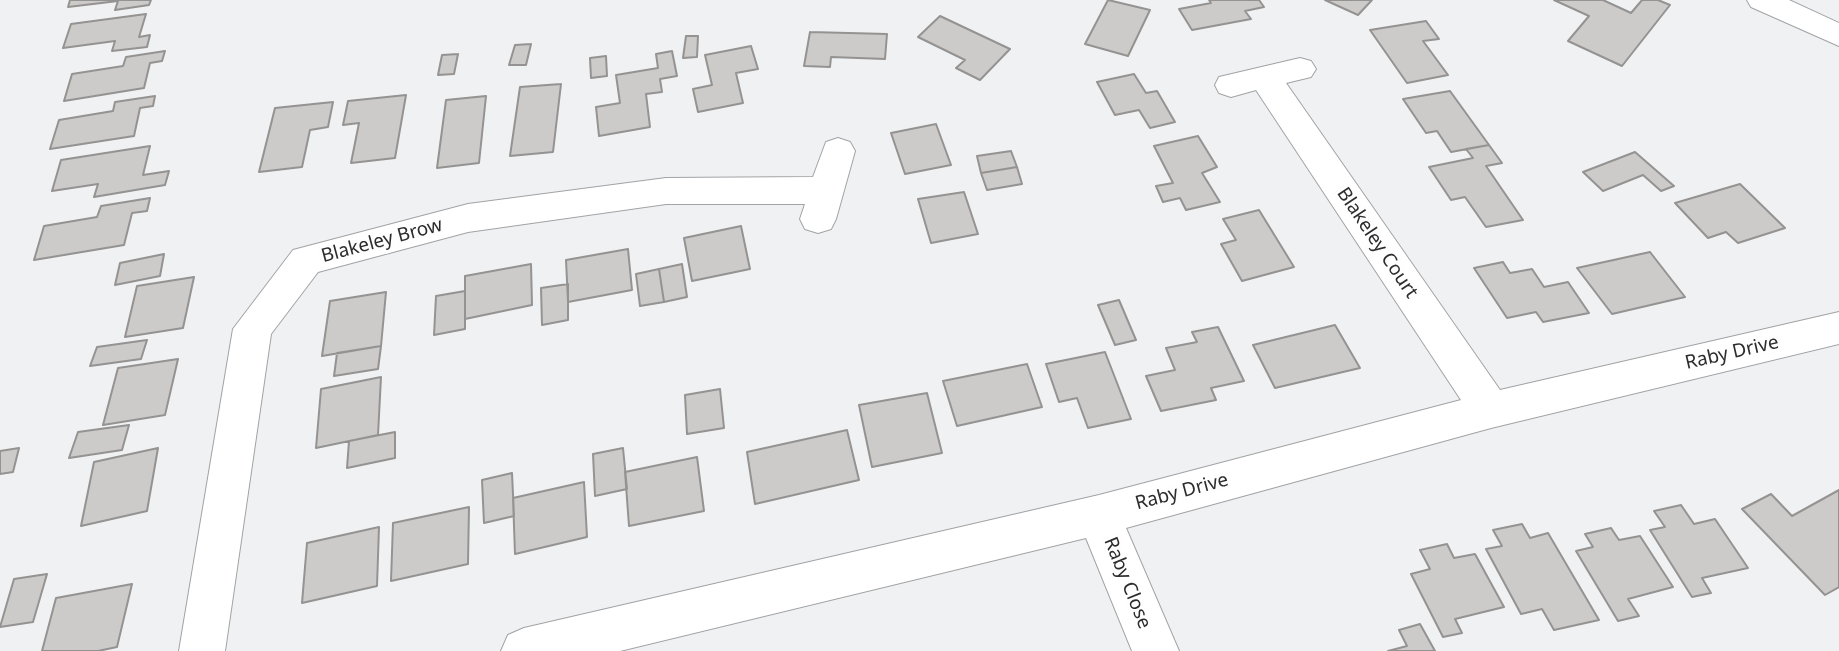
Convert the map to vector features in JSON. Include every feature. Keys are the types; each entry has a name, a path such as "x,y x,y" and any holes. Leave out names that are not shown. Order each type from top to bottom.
{"street":[{"path":"1762,0 1839,35"},
{"name":"Blakeley Court","path":"1300,69 1247,80 1491,410"},
{"name":"Blakeley Brow","path":"202,651 253,329 306,260 468,218 653,192 822,204 838,152"},
{"name":"Raby Drive","path":"524,651 1100,515 1491,410 1839,328"},
{"name":"Raby Close","path":"1100,515 1127,590 1156,651"}],"building":[{"path":"70,0 151,0 149,5 115,10 118,1 68,7"},
{"path":"1108,0 1150,10 1128,56 1085,44"},
{"path":"1209,0 1259,0 1264,7 1245,11 1251,19 1192,30 1179,9 1211,3"},
{"path":"1325,0 1372,0 1358,15"},
{"path":"1554,0 1603,0 1631,13 1642,0 1658,0 1670,5 1622,66 1568,41 1589,16"},
{"path":"146,14 139,37 150,35 147,47 112,51 115,41 63,48 71,24"},
{"path":"940,16 1010,49 980,80 956,68 965,60 918,37"},
{"path":"1426,21 1439,39 1423,41 1448,75 1407,83 1370,30"},
{"path":"810,32 887,34 885,59 831,57 830,67 804,66"},
{"path":"686,36 698,36 697,57 683,58"},
{"path":"531,44 526,65 509,65 515,45"},
{"path":"751,46 758,69 736,73 743,103 698,112 693,89 712,85 705,55"},
{"path":"165,51 162,61 150,63 144,88 64,101 72,74 123,66 126,57"},
{"path":"672,51 677,76 660,79 662,92 646,94 650,127 599,136 596,107 620,103 616,75 658,68 656,54"},
{"path":"458,54 454,74 438,75 442,55"},
{"path":"606,56 607,76 591,78 590,58"},
{"path":"1134,74 1146,93 1157,91 1175,122 1150,128 1139,110 1115,115 1097,82"},
{"path":"561,84 553,152 510,156 520,87"},
{"path":"1450,91 1489,145 1451,152 1437,131 1426,133 1403,99"},
{"path":"406,95 395,158 351,163 359,123 343,125 348,101"},
{"path":"155,96 153,106 140,108 134,136 50,149 59,120 113,111 115,102"},
{"path":"486,96 479,163 437,168 446,100"},
{"path":"333,102 328,127 310,130 302,167 259,172 275,108"},
{"path":"936,124 951,165 905,174 891,133"},
{"path":"1198,136 1217,167 1202,173 1220,202 1186,210 1180,198 1163,202 1156,186 1173,183 1154,146"},
{"path":"1489,145 1502,163 1486,166 1523,220 1486,227 1465,197 1451,200 1429,167 1473,158 1466,149"},
{"path":"150,146 143,175 169,171 165,185 94,197 98,184 52,191 61,160"},
{"path":"1011,151 1017,167 981,173 977,156"},
{"path":"1635,152 1674,186 1661,191 1643,175 1603,191 1583,172"},
{"path":"1017,167 1022,184 987,190 981,173"},
{"path":"1740,184 1785,228 1738,243 1726,232 1708,238 1675,203"},
{"path":"964,192 978,234 931,243 918,199"},
{"path":"150,198 147,211 132,213 124,245 34,260 44,226 97,217 101,206"},
{"path":"1259,210 1294,267 1242,281 1221,244 1236,240 1223,219"},
{"path":"741,226 750,269 692,281 684,238"},
{"path":"628,249 632,290 568,302 566,260"},
{"path":"1650,252 1685,297 1612,314 1577,268"},
{"path":"164,254 160,276 115,285 120,263"},
{"path":"1503,262 1510,273 1532,269 1544,287 1568,282 1589,313 1543,322 1536,312 1507,318 1474,268"},
{"path":"531,264 532,305 465,319 465,276"},
{"path":"682,264 687,297 664,302 659,269"},
{"path":"659,269 664,302 640,306 636,274"},
{"path":"194,277 183,328 125,337 137,286"},
{"path":"568,284 568,320 542,325 541,288"},
{"path":"465,291 465,329 434,335 436,296"},
{"path":"386,292 381,346 322,356 330,301"},
{"path":"1119,300 1136,340 1115,345 1098,305"},
{"path":"1335,325 1360,368 1275,388 1253,345"},
{"path":"1218,327 1244,381 1211,388 1216,400 1161,411 1146,376 1175,370 1166,348 1197,342 1192,332"},
{"path":"147,340 141,359 90,366 97,347"},
{"path":"381,346 378,369 334,376 337,353"},
{"path":"1105,352 1131,419 1088,428 1077,398 1059,402 1046,364"},
{"path":"178,359 165,415 103,425 118,368"},
{"path":"1027,364 1042,407 957,426 943,381"},
{"path":"381,377 378,435 316,448 321,389"},
{"path":"720,389 724,428 687,434 685,395"},
{"path":"927,393 942,453 872,467 859,405"},
{"path":"129,425 122,450 69,458 78,432"},
{"path":"847,430 859,480 755,504 747,452"},
{"path":"395,432 395,458 347,468 349,441"},
{"path":"19,448 13,472 0,474 0,451"},
{"path":"158,448 147,511 81,526 94,462"},
{"path":"623,448 627,489 595,496 593,454"},
{"path":"697,457 704,511 629,526 625,472"},
{"path":"512,473 514,516 484,523 482,480"},
{"path":"584,482 587,537 515,554 513,498"},
{"path":"1839,490 1839,587 1825,595 1742,509 1771,494 1792,516"},
{"path":"1681,505 1694,524 1715,519 1748,568 1702,578 1711,593 1692,597 1650,530 1665,527 1654,511"},
{"path":"469,507 468,564 391,581 393,523"},
{"path":"1522,524 1530,538 1548,533 1599,620 1554,630 1542,609 1521,614 1486,549 1502,546 1493,530"},
{"path":"379,527 377,586 302,603 307,543"},
{"path":"1611,528 1619,540 1640,536 1673,587 1628,599 1639,616 1618,621 1576,551 1593,547 1585,534"},
{"path":"1447,544 1454,558 1475,554 1504,607 1455,619 1462,633 1443,637 1411,574 1430,569 1420,550"},
{"path":"47,574 33,622 0,627 14,579"},
{"path":"132,584 117,647 98,651 42,651 56,598"},
{"path":"1420,624 1435,651 1388,651 1407,646 1399,630"}]}
